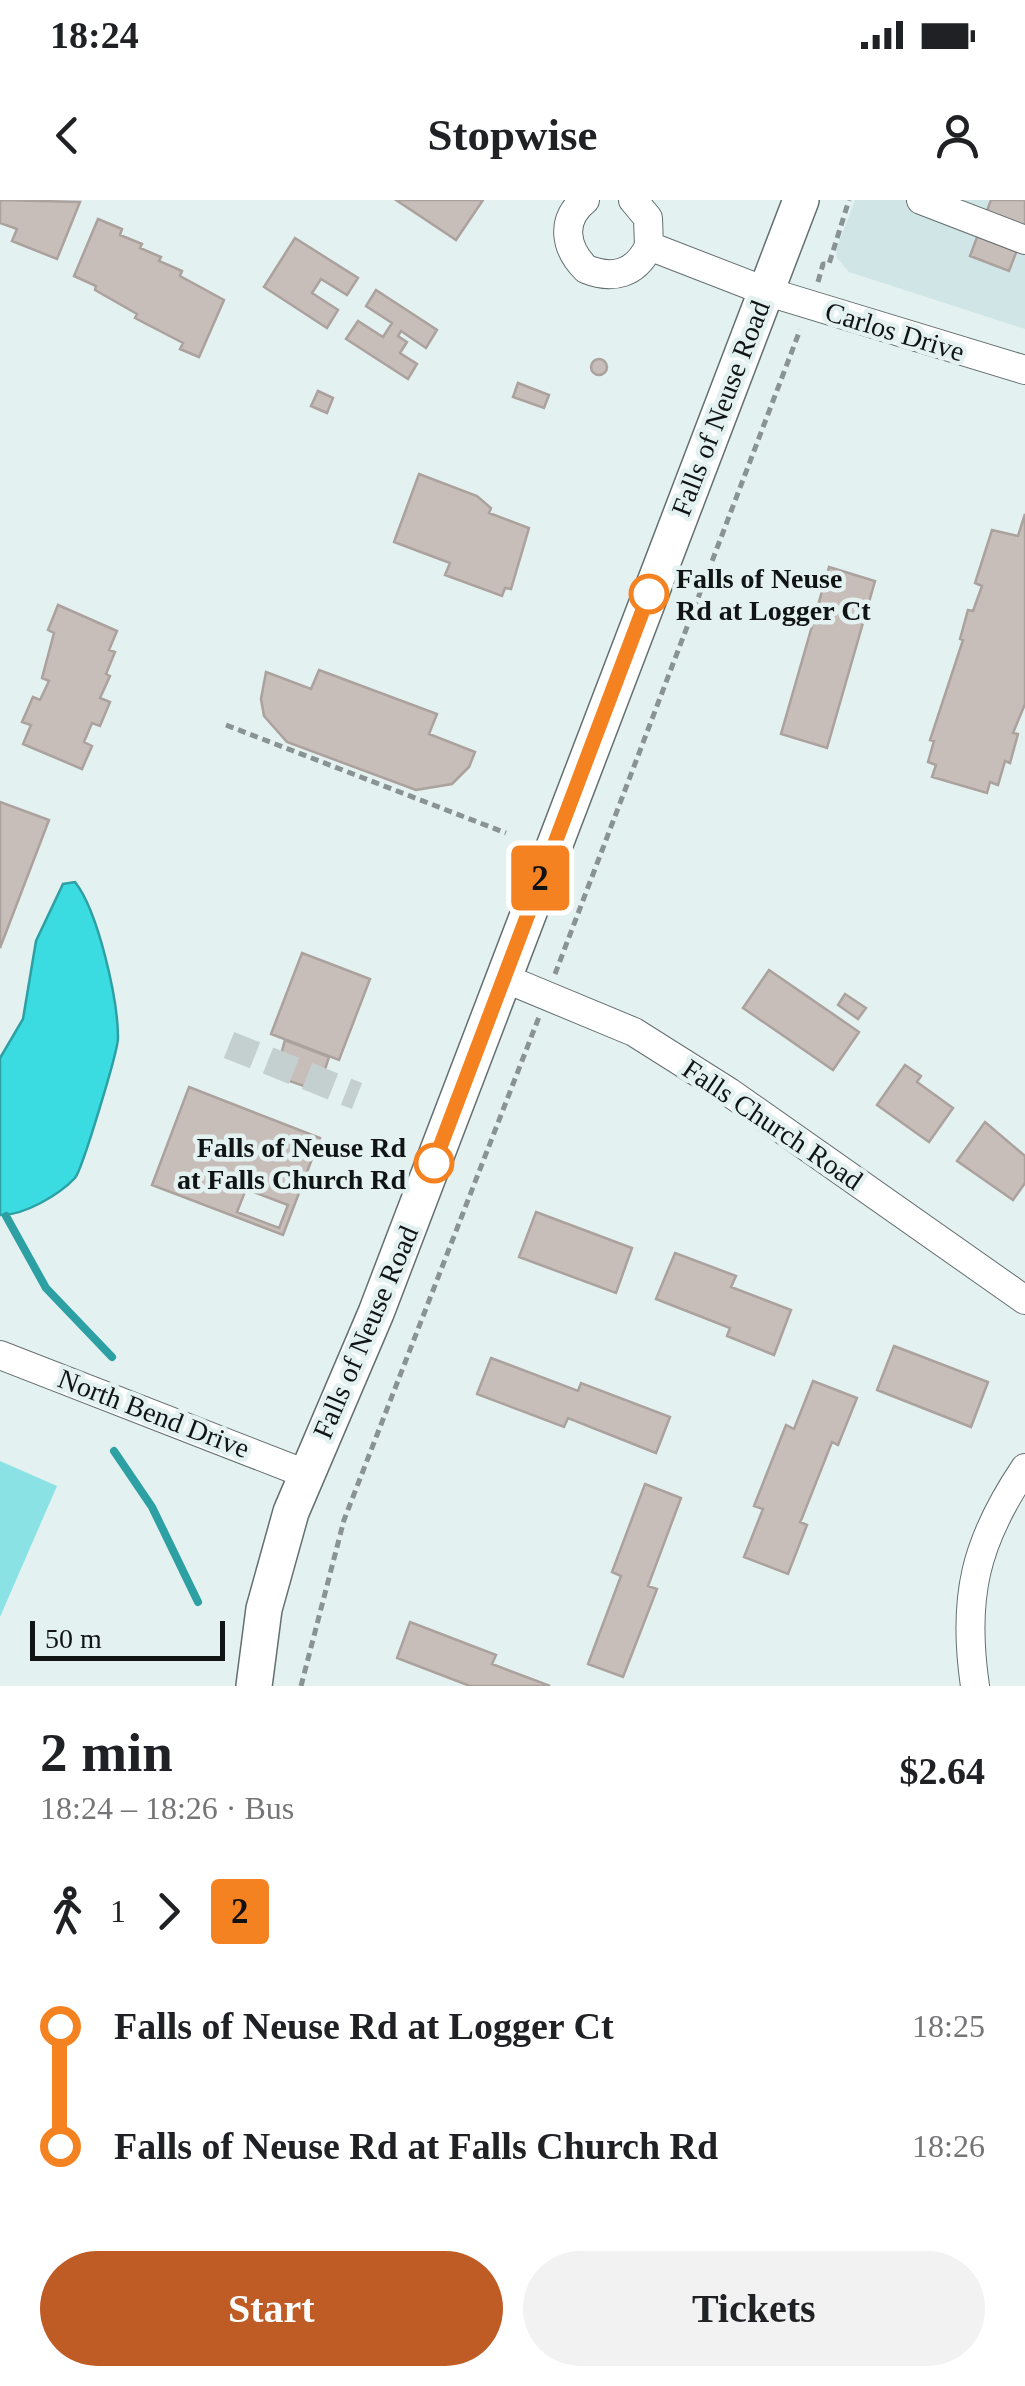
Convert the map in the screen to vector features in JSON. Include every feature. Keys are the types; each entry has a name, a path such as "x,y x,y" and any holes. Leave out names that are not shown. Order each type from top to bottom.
{"main road":[{"name":"Falls of Neuse Road","path":"254,1686 275,1562 306,1474 376,1312 801,200"}],"street":[{"path":"585,200 568,226 568,244 586,269 602,275 630,270 650,246 648,218 633,200"},
{"path":"921,200 1025,240"},
{"name":"Carlos Drive","path":"650,246 765,291 1025,370"},
{"name":"Falls Church Road","path":"504,978 650,1042 789,1133 1025,1300"},
{"name":"North Bend Drive","path":"0,1356 306,1474"},
{"path":"974,1686 968,1601 976,1564 1002,1502 1025,1468"}],"path":[{"path":"824,264 829,264 849,200"},
{"path":"561,958 800,330"},
{"path":"226,726 506,833"},
{"path":"301,1686 344,1520 534,1029"}],"shaded area":[{"path":"855,200 1025,200 1025,329 849,272 837,258 836,250"},
{"path":"75,882 91,913 105,956 117,1021 116,1047 92,1134 75,1178 40,1203 0,1215 0,1058 23,1019 36,941 63,884"},
{"path":"0,1461 57,1486 0,1617"}],"building":[{"path":"0,200 80,202 57,259 12,241 17,229 0,223"},
{"path":"396,200 483,200 456,240"},
{"path":"991,200 1025,200 1025,229 1009,271 970,256"},
{"path":"98,219 122,229 120,235 142,244 140,248 161,257 159,261 182,271 180,276 224,300 199,357 180,349 183,343 135,318 137,314 74,276"},
{"path":"295,238 358,278 347,295 321,279 312,293 338,310 327,328 264,287"},
{"path":"376,290 437,330 426,348 401,331 398,336 407,342 400,353 417,364 408,379 346,339 358,321 383,337 392,323 366,306"},
{"path":"599,359 607,367 599,375 591,367"},
{"path":"518,383 549,395 544,408 513,397"},
{"path":"318,391 333,398 327,413 311,406"},
{"path":"419,474 477,496 491,508 489,513 529,528 511,589 505,588 502,596 445,575 450,563 394,542"},
{"path":"1025,514 1025,704 1013,733 1018,734 1010,763 1005,761 998,785 990,782 987,793 932,777 936,765 928,762 934,741 930,740 963,640 960,639 968,610 973,611 982,586 975,583 992,530 1018,536"},
{"path":"829,567 875,581 827,748 781,734"},
{"path":"58,605 117,631 109,650 115,652 106,674 110,676 100,698 110,702 100,726 92,723 84,742 92,746 82,769 23,744 31,725 22,722 33,697 40,700 49,681 42,678 54,633 48,630"},
{"path":"319,670 437,714 429,734 475,752 469,767 452,784 416,790 287,742 264,716 261,699 266,672 311,689"},
{"path":"0,802 49,820 0,948"},
{"path":"302,953 370,979 339,1060 271,1034"},
{"path":"769,970 859,1032 833,1070 743,1008"},
{"path":"845,994 866,1008 858,1019 838,1005"},
{"path":"285,1040 329,1057 318,1091 275,1076"},
{"path":"905,1065 921,1076 917,1082 953,1108 929,1142 877,1105"},
{"path":"189,1087 320,1138 283,1235 152,1185","holes":["246,1189 288,1205 279,1228 237,1212"]},
{"path":"985,1122 1025,1156 1025,1183 1013,1200 957,1161"},
{"path":"536,1212 632,1248 616,1293 519,1257"},
{"path":"675,1253 736,1276 731,1287 791,1310 774,1355 727,1336 730,1328 656,1299"},
{"path":"894,1346 988,1382 971,1427 877,1390"},
{"path":"491,1358 578,1391 581,1383 670,1417 656,1453 568,1418 564,1427 477,1394"},
{"path":"813,1381 857,1398 838,1445 832,1442 800,1522 807,1525 788,1574 744,1557 763,1509 754,1506 786,1425 794,1429"},
{"path":"645,1484 681,1498 648,1586 657,1589 623,1677 588,1664 621,1576 612,1572"},
{"path":"410,1622 496,1655 492,1664 550,1686 470,1686 397,1658"}],"waterway":[{"path":"6,1216 46,1288 112,1357"},
{"path":"114,1451 152,1507 198,1602"}],"tunnel":[{"path":"229,1045 357,1096"}],"bus line":[{"name":"2","path":"434,1163 649,594"}],"place":[{"name":"Falls of Neuse Rd at Logger Ct","path":"649,594"},
{"name":"Falls of Neuse Rd at Falls Church Rd","path":"434,1163"}]}
